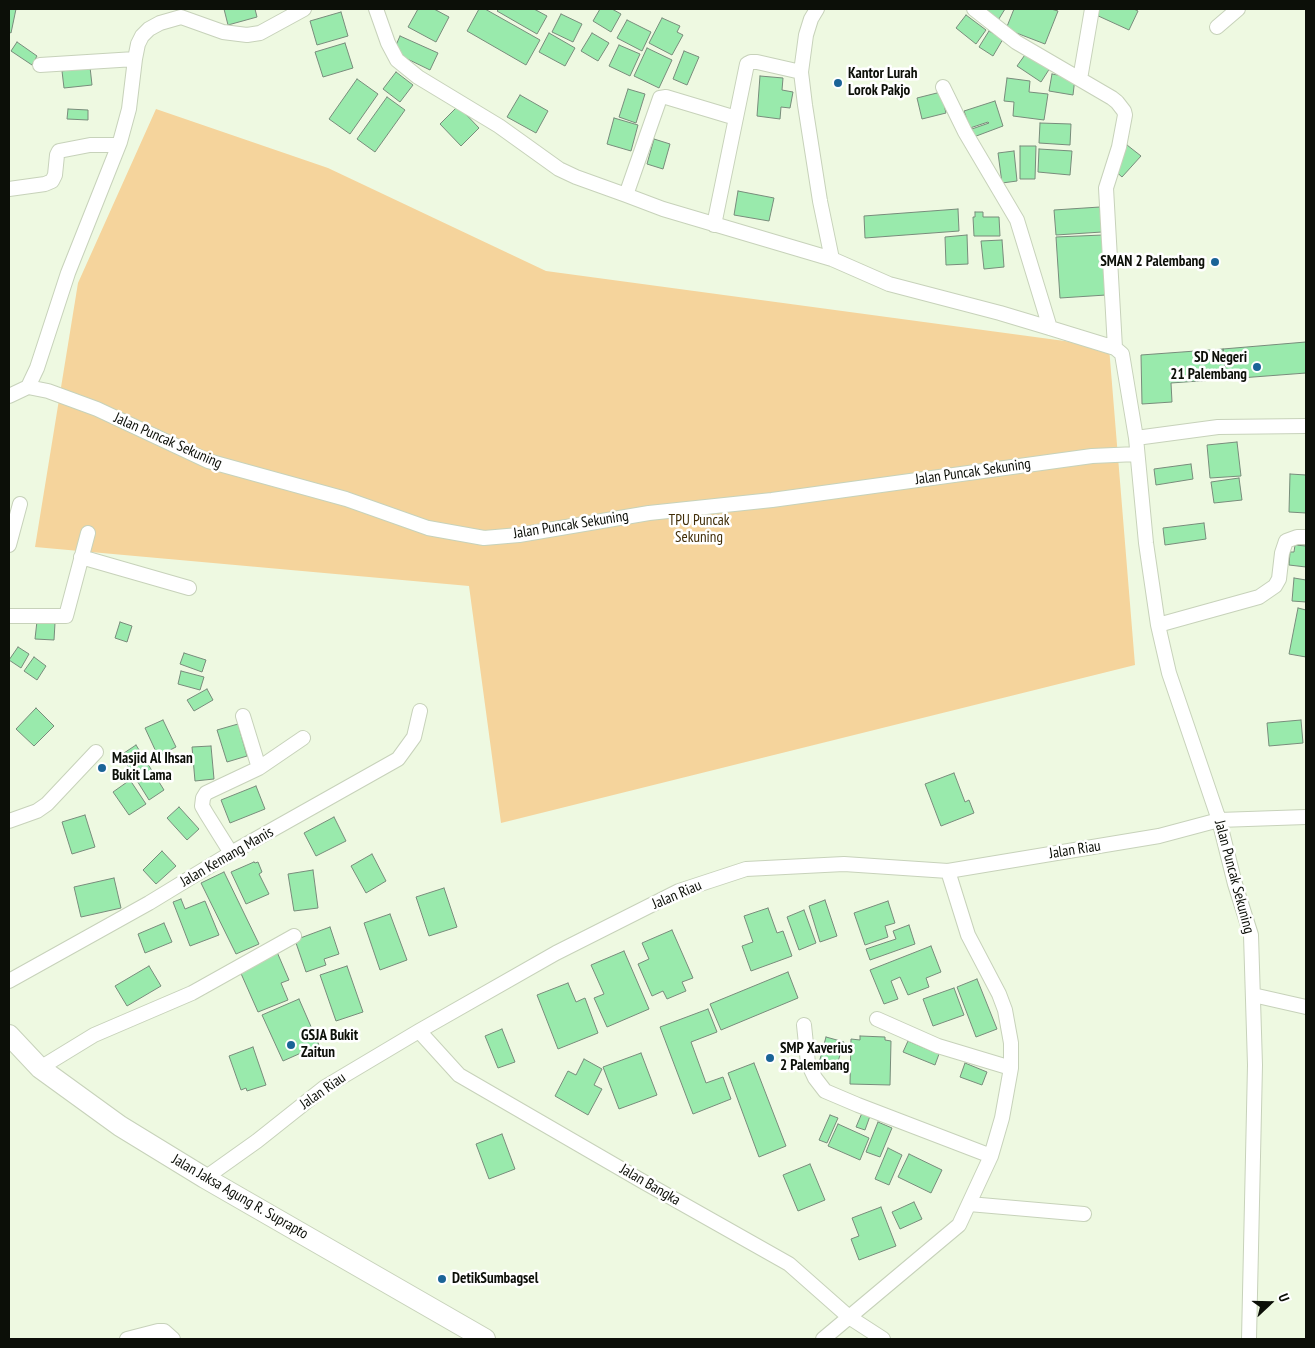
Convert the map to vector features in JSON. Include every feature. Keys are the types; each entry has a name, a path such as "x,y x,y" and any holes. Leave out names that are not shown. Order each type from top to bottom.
{"main road":[{"name":"Jalan Jaksa Agung R. Suprapto","path":"9,1035 40,1068 120,1126 206,1178 485,1339"}],"street":[{"path":"9,396 28,387 40,359 68,273 118,145 129,109 135,59 142,36 149,29 160,23 181,17 223,32 247,35 260,33 304,9"},
{"path":"376,9 388,43 397,60 418,77 499,126 559,169 576,178 626,194 663,209 832,259 889,284 1000,313 1115,348 1106,188 1119,147 1125,115 1117,102 1016,42 974,9"},
{"path":"816,9 806,35 801,72 820,201 832,259"},
{"path":"1080,79 1092,9"},
{"path":"1217,27 1238,9"},
{"path":"40,64 135,59"},
{"path":"714,224 749,63 757,62 801,72"},
{"path":"943,87 965,132 1017,220 1050,328"},
{"path":"626,194 660,98 666,97 736,118"},
{"path":"9,189 52,182 59,151 90,145 118,145"},
{"name":"Jalan Puncak Sekuning","path":"1115,348 1124,359 1136,438 1146,543 1158,625 1169,673 1219,820 1235,884 1251,934 1255,1066 1249,1339"},
{"name":"Jalan Puncak Sekuning","path":"28,387 48,391 97,409 208,461 346,499 428,528 484,538 519,535 649,513 772,500 1092,456 1137,454"},
{"path":"1136,438 1218,427 1306,426"},
{"path":"9,545 20,504"},
{"path":"9,616 66,616 88,533"},
{"path":"1158,625 1259,597 1275,586 1279,579 1282,553 1286,542 1297,537 1306,537"},
{"path":"81,557 189,588"},
{"name":"Jalan Kemang Manis","path":"9,981 149,903 398,759 414,737 420,711"},
{"path":"243,716 259,768"},
{"path":"231,854 202,806 203,798 206,794 259,768 303,738"},
{"path":"9,821 37,811 47,804 96,752"},
{"name":"Jalan Riau","path":"206,1178 325,1086 419,1031 556,953 679,891 746,869 844,864 948,871 1159,836 1219,820 1306,817"},
{"path":"823,1339 959,1225 991,1156 1002,1118 1011,1068 1011,1043 1005,1010 999,994 968,935 948,871"},
{"path":"40,1068 94,1035 192,993 294,936"},
{"path":"1253,996 1306,1007"},
{"path":"877,1019 938,1046 1011,1068"},
{"path":"804,1025 808,1063 815,1078 825,1091 991,1156"},
{"name":"Jalan Bangka","path":"419,1031 460,1075 789,1264 849,1317 883,1339"},
{"path":"969,1204 1084,1214"},
{"path":"127,1339 158,1331 164,1331 172,1339"}],"green space":[{"name":"TPU Puncak Sekuning","path":"156,109 328,168 546,271 1109,347 1135,665 501,823 469,586 35,547 78,283"}],"building":[{"path":"9,9 16,9 11,33 9,32"},
{"path":"224,9 255,9 257,17 228,25"},
{"path":"418,9 434,9 449,17 436,42 408,27"},
{"path":"479,9 485,9 540,40 526,65 467,31"},
{"path":"499,9 534,9 547,16 537,34 497,11"},
{"path":"600,9 612,9 621,14 611,32 593,21"},
{"path":"984,9 1005,9 997,22"},
{"path":"1014,9 1051,9 1058,11 1045,44 1006,29"},
{"path":"1096,9 1134,9 1138,11 1129,30 1094,14"},
{"path":"341,12 348,36 317,45 310,21"},
{"path":"561,14 582,24 573,42 552,32"},
{"path":"966,15 986,30 976,44 956,28"},
{"path":"662,18 680,26 677,32 683,35 672,55 649,43"},
{"path":"627,20 651,32 642,51 617,38"},
{"path":"989,31 1003,39 993,56 979,47"},
{"path":"549,33 575,48 565,66 539,52"},
{"path":"592,33 609,43 598,61 581,51"},
{"path":"400,36 438,53 430,70 393,52"},
{"path":"17,42 37,56 32,65 11,51"},
{"path":"345,43 353,68 323,77 315,52"},
{"path":"619,45 640,54 630,76 609,66"},
{"path":"647,48 672,60 659,88 634,76"},
{"path":"684,51 699,57 687,85 673,79"},
{"path":"1027,52 1050,68 1041,82 1017,66"},
{"path":"90,67 92,85 64,88 62,71"},
{"path":"396,72 413,85 400,102 383,89"},
{"path":"1052,74 1075,78 1073,95 1049,91"},
{"path":"760,76 783,78 782,90 793,92 790,108 781,107 780,119 757,116"},
{"path":"1007,78 1030,81 1029,92 1048,94 1044,120 1013,116 1014,102 1004,101"},
{"path":"357,79 378,94 350,134 329,119"},
{"path":"628,89 645,94 636,123 619,117"},
{"path":"941,92 946,113 922,119 917,98"},
{"path":"520,95 548,111 536,133 507,117"},
{"path":"387,97 405,110 375,152 357,139"},
{"path":"995,101 1003,126 971,138 969,130 989,123 970,128 964,111"},
{"path":"458,106 479,128 461,146 440,124"},
{"path":"68,109 88,110 88,120 67,119"},
{"path":"614,118 638,125 631,151 607,144"},
{"path":"1040,123 1071,124 1070,145 1039,143"},
{"path":"654,139 670,144 663,169 647,164"},
{"path":"1127,145 1141,156 1122,177 1113,169 1123,157 1119,154"},
{"path":"1020,146 1036,146 1035,179 1020,179"},
{"path":"1039,149 1072,151 1070,175 1038,172"},
{"path":"1014,151 1017,181 1002,183 998,153"},
{"path":"738,191 774,198 769,221 734,215"},
{"path":"1100,207 1102,232 1056,235 1054,210"},
{"path":"958,209 959,231 865,238 864,216"},
{"path":"975,212 983,212 983,217 999,217 1000,236 974,236 973,217 975,217"},
{"path":"967,235 968,264 946,265 945,237"},
{"path":"1103,235 1106,295 1060,298 1056,237"},
{"path":"1002,240 1004,267 984,269 981,241"},
{"path":"1306,342 1306,373 1227,379 1223,349"},
{"path":"1223,349 1227,379 1171,383 1172,402 1142,404 1141,355"},
{"path":"1237,442 1241,476 1210,478 1207,445"},
{"path":"1191,464 1193,479 1156,485 1154,469"},
{"path":"1290,474 1306,475 1306,513 1289,512"},
{"path":"1239,478 1242,500 1214,503 1211,482"},
{"path":"1204,523 1206,539 1165,545 1163,528"},
{"path":"1295,545 1306,546 1306,567 1289,565 1290,552 1294,552"},
{"path":"1294,578 1306,580 1306,602 1292,601"},
{"path":"1298,608 1306,610 1306,657 1289,654"},
{"path":"37,621 55,623 54,640 35,639"},
{"path":"120,622 132,626 127,642 115,638"},
{"path":"18,647 29,654 21,668 9,660"},
{"path":"184,653 206,660 202,672 180,664"},
{"path":"34,657 46,666 37,680 24,671"},
{"path":"181,671 204,677 200,690 178,684"},
{"path":"207,689 213,700 194,711 187,700"},
{"path":"36,708 54,726 34,746 16,729"},
{"path":"163,720 176,747 158,756 145,728"},
{"path":"1301,720 1303,743 1269,746 1267,723"},
{"path":"238,724 247,756 227,762 217,730"},
{"path":"136,745 164,790 149,800 121,755"},
{"path":"211,746 214,779 195,781 192,747"},
{"path":"954,773 965,802 969,800 974,813 941,826 925,784"},
{"path":"130,780 146,804 129,815 113,792"},
{"path":"256,786 265,809 230,823 221,800"},
{"path":"179,807 199,829 187,840 167,818"},
{"path":"85,815 95,847 72,854 62,822"},
{"path":"334,817 346,841 316,856 304,833"},
{"path":"162,851 176,866 156,884 143,870"},
{"path":"372,854 386,881 366,893 351,866"},
{"path":"258,862 262,872 259,874 269,894 246,904 231,872"},
{"path":"313,870 318,908 294,911 288,874"},
{"path":"224,872 259,944 236,954 201,883"},
{"path":"114,878 121,908 81,917 74,887"},
{"path":"444,888 457,927 429,936 416,897"},
{"path":"181,899 185,909 205,901 219,935 190,946 173,902"},
{"path":"825,900 837,936 820,942 809,906"},
{"path":"888,901 895,923 885,926 888,937 865,945 854,913"},
{"path":"768,908 777,933 783,931 792,956 751,971 742,946 753,942 744,916"},
{"path":"804,910 816,943 799,950 787,917"},
{"path":"390,914 407,960 380,970 364,923"},
{"path":"164,923 172,942 145,953 138,934"},
{"path":"909,925 915,944 870,960 866,949 896,939 893,931"},
{"path":"330,927 339,954 324,959 326,965 306,972 295,940"},
{"path":"672,930 693,978 682,982 686,991 667,999 663,991 652,996 638,964 649,959 642,943"},
{"path":"931,946 941,972 926,978 929,987 908,995 900,977 891,981 898,999 884,1004 870,970"},
{"path":"624,951 649,1009 607,1027 594,998 604,994 591,965"},
{"path":"277,952 289,980 281,983 288,1000 258,1012 239,969"},
{"path":"149,966 161,986 127,1006 115,986"},
{"path":"347,966 363,1012 336,1021 320,975"},
{"path":"788,972 798,998 721,1030 710,1004"},
{"path":"977,979 997,1029 976,1037 957,987"},
{"path":"568,983 576,1002 585,998 598,1033 558,1049 537,995"},
{"path":"954,988 964,1015 933,1026 923,999"},
{"path":"299,999 319,1045 283,1061 262,1015"},
{"path":"708,1009 717,1032 691,1042 706,1083 723,1077 731,1099 693,1114 660,1027"},
{"path":"502,1029 515,1062 498,1068 485,1036"},
{"path":"860,1036 885,1037 885,1040 891,1041 890,1085 850,1084 851,1039 860,1040"},
{"path":"826,1037 844,1042 836,1068 819,1063"},
{"path":"908,1041 939,1054 935,1065 903,1052"},
{"path":"253,1047 266,1085 247,1091 246,1088 241,1090 229,1056"},
{"path":"641,1053 657,1095 619,1109 603,1067"},
{"path":"584,1059 602,1069 594,1085 602,1089 588,1115 555,1096 568,1071 576,1075"},
{"path":"754,1063 786,1146 759,1157 728,1073"},
{"path":"965,1063 987,1072 982,1085 960,1077"},
{"path":"862,1113 870,1116 865,1130 856,1127"},
{"path":"830,1115 838,1118 827,1143 819,1140"},
{"path":"878,1122 892,1128 880,1157 866,1152"},
{"path":"838,1124 869,1138 860,1160 828,1146"},
{"path":"502,1134 515,1169 489,1179 476,1144"},
{"path":"888,1148 902,1155 889,1185 875,1179"},
{"path":"909,1154 942,1170 931,1193 898,1177"},
{"path":"810,1164 825,1200 798,1211 783,1175"},
{"path":"914,1202 922,1219 900,1229 892,1212"},
{"path":"881,1207 896,1246 859,1260 851,1239 859,1236 852,1218"}],"place":[{"name":"Kantor Lurah Lorok Pakjo","path":"838,83"},
{"name":"SMAN 2 Palembang","path":"1215,262"},
{"name":"SD Negeri 21 Palembang","path":"1257,367"},
{"name":"Masjid Al Ihsan Bukit Lama","path":"102,768"},
{"name":"GSJA Bukit Zaitun","path":"291,1045"},
{"name":"SMP Xaverius 2 Palembang","path":"770,1058"},
{"name":"DetikSumbagsel","path":"442,1279"}]}
